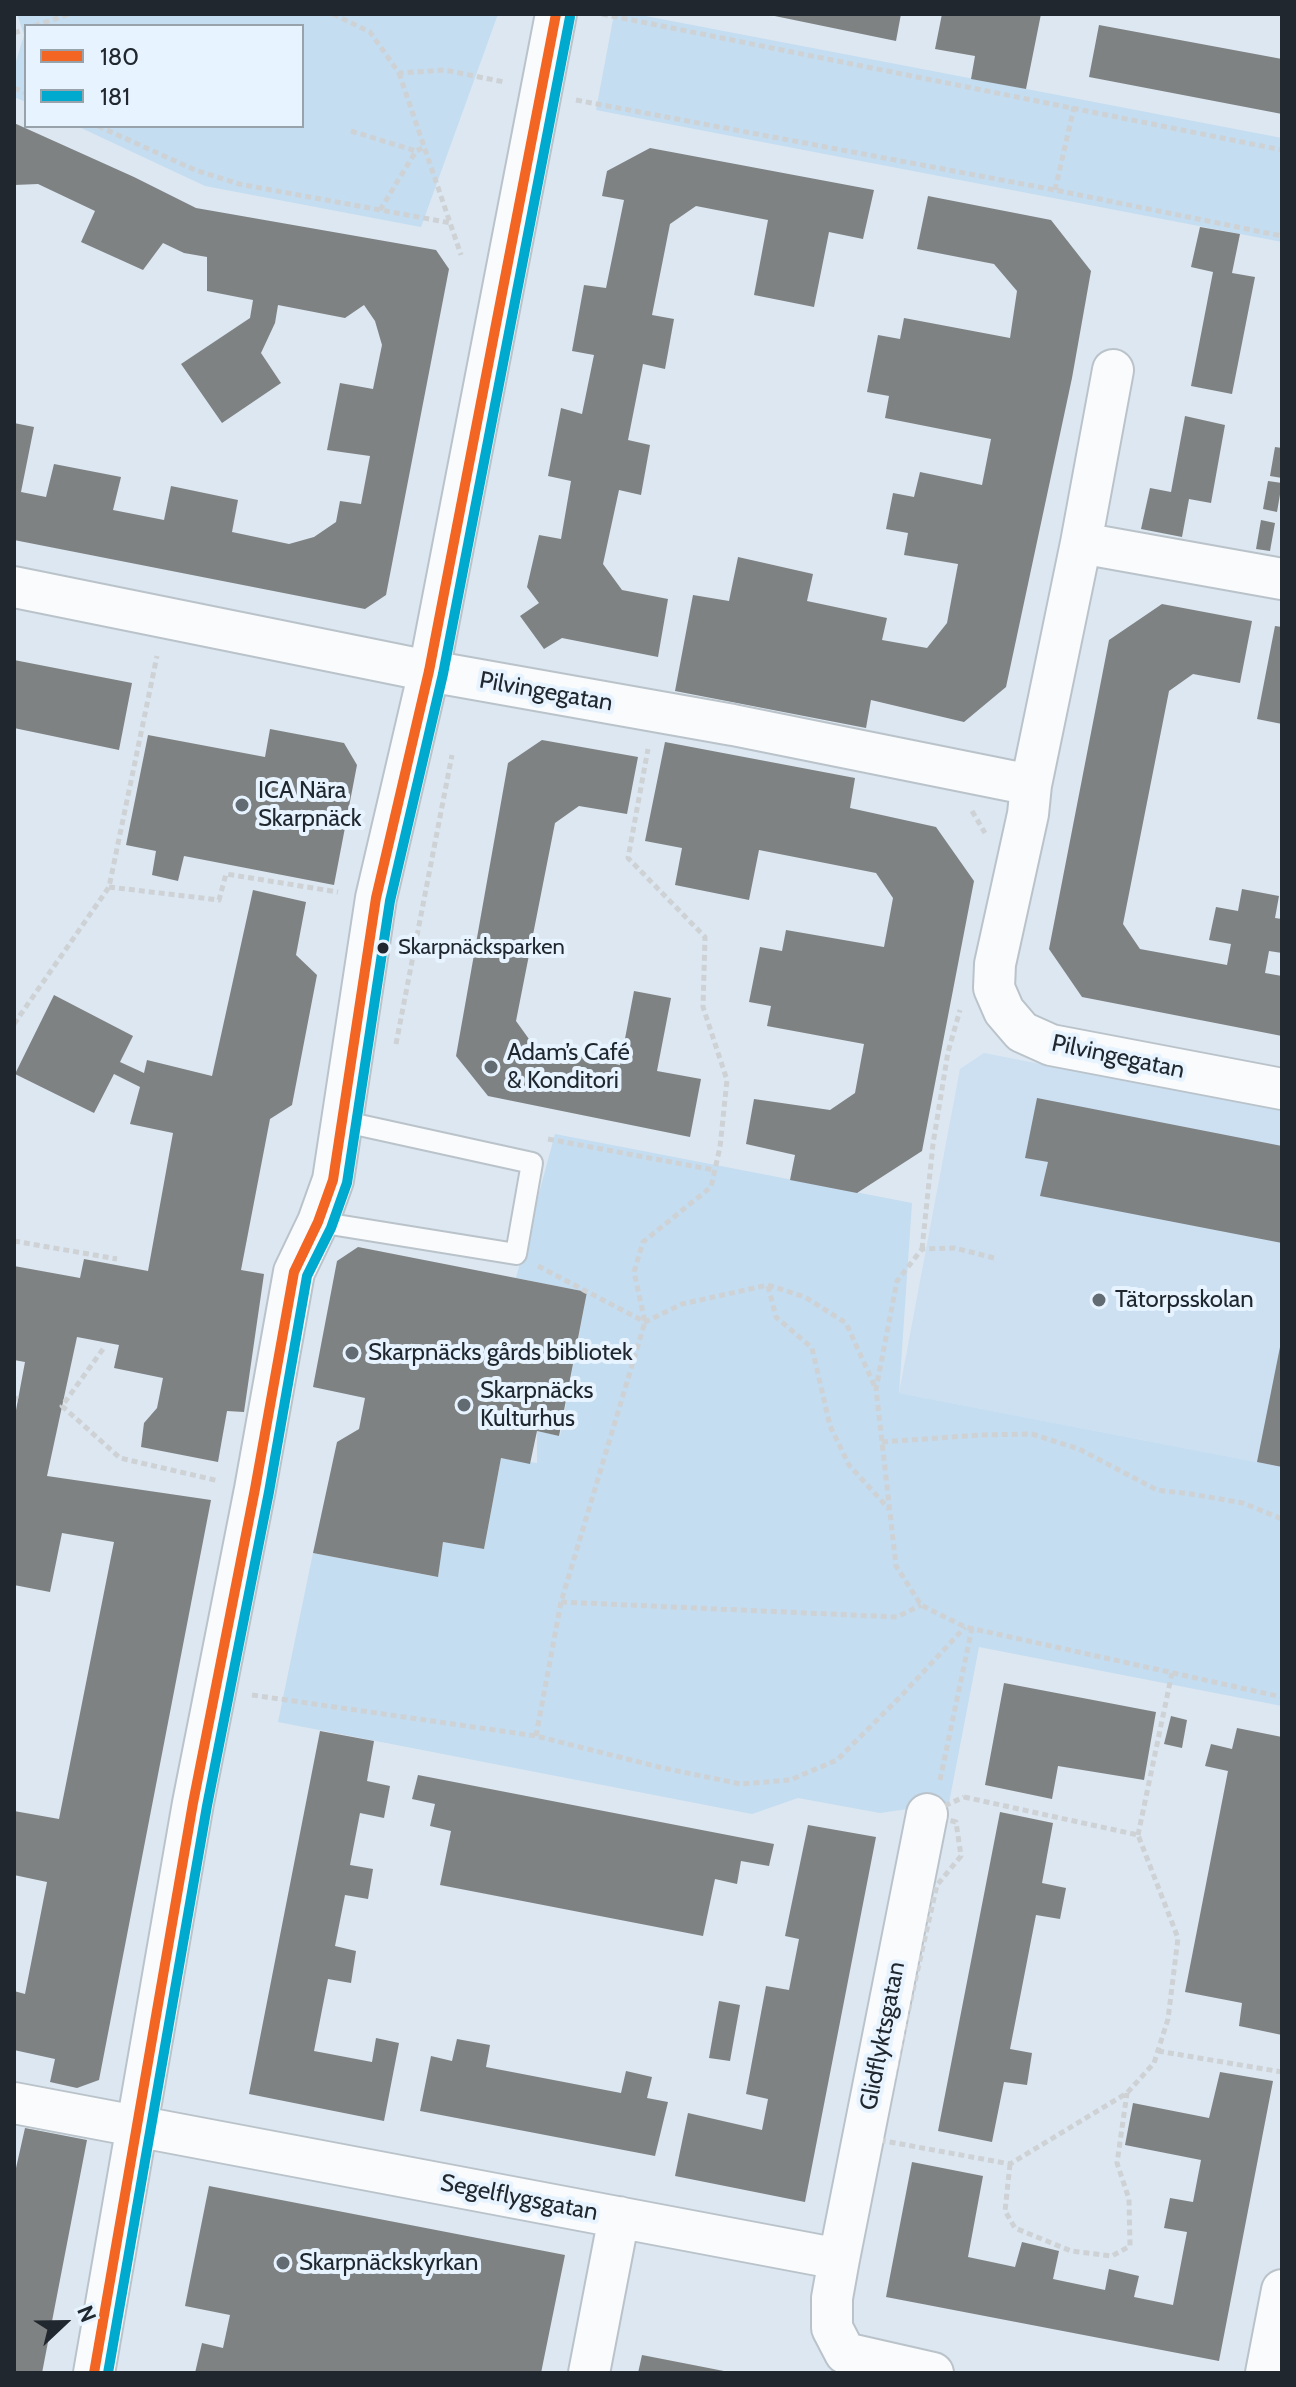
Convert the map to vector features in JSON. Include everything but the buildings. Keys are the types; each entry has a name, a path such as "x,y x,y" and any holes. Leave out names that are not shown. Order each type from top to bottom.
{"street":[{"path":"94,2373 193,1803 294,1272 318,1222 333,1180 376,898 429,671 556,14"},
{"name":"Pilvingegatan","path":"1113,370 1031,785 1028,814 995,964 994,988 1004,1011 1022,1032 1051,1045 1282,1089"},
{"path":"1081,543 1282,579"},
{"name":"Pilvingegatan","path":"14,587 429,671 733,725 1031,785"},
{"name":"Glidflyktsgatan","path":"839,2259 932,1802"},
{"name":"Segelflygsgatan","path":"14,2103 839,2259"},
{"path":"589,2373 619,2217"},
{"path":"839,2259 832,2298 832,2328 845,2353 933,2373"},
{"path":"1266,2373 1282,2290"}],"lane":[{"path":"318,1222 516,1254 532,1163 341,1121"}],"path":[{"path":"40,24 69,14"},
{"path":"333,14 370,32 399,73 461,255"},
{"path":"602,14 1282,150"},
{"path":"399,73 445,70 540,93 1282,236"},
{"path":"1055,190 1074,107"},
{"path":"102,128 195,170 239,184 451,223"},
{"path":"351,131 416,151"},
{"path":"380,210 416,151 425,147"},
{"path":"14,1024 109,887 165,617"},
{"path":"536,1736 561,1602 645,1322 634,1272 643,1242 711,1187 720,1147 727,1080 703,1007 705,937 628,858 651,734"},
{"path":"395,1048 455,744"},
{"path":"109,887 219,900 226,874 376,898"},
{"path":"534,1137 714,1170"},
{"path":"14,1241 117,1259"},
{"path":"994,1258 955,1248 922,1249 897,1281 876,1389 896,1566 921,1605 969,1628 1282,1697"},
{"path":"516,1254 645,1322"},
{"path":"645,1322 682,1304 768,1285 805,1297 846,1323 876,1389"},
{"path":"768,1285 776,1317 812,1348 830,1426 849,1465 890,1510"},
{"path":"103,1349 62,1406 120,1458 255,1489"},
{"path":"882,1442 1032,1434 1079,1449 1157,1490 1243,1503 1282,1519"},
{"path":"561,1602 897,1617 921,1605"},
{"path":"216,1690 536,1736 741,1784 790,1780 837,1760 969,1628"},
{"path":"932,1802 941,1778 969,1628"},
{"path":"932,1802 956,1822 961,1856 937,1885 879,2140 1010,2164 1127,2093 1154,2063 1158,2051 1168,2019 1178,1938 1138,1835 1172,1673"},
{"path":"932,1802 964,1797 1138,1835"},
{"path":"1158,2051 1282,2072"},
{"path":"1010,2164 1005,2211 1015,2228 1071,2251 1112,2256 1130,2246 1129,2199 1117,2163 1127,2093"}],"shaded area":[{"path":"17,14 498,14 421,227 205,186 81,128 304,128 304,24 24,24 24,35"},
{"path":"614,14 635,14 1282,138 1282,242 596,110"},
{"path":"24,35 24,101 14,97 14,68"},
{"name":"Tätorpsskolan","path":"984,1053 1282,1111 1282,1467 899,1393 960,1069"},
{"path":"555,1134 912,1203 899,1393 1282,1467 1282,1706 979,1647 949,1803 880,1813 798,1798 752,1814 278,1722 313,1553 437,1577 443,1542 484,1549 501,1458 537,1463 537,1431 560,1436 587,1292 516,1278"}],"transit line":[{"name":"180","path":"94,2373 193,1803 294,1272 318,1222 333,1180 376,898 429,671 556,14"},
{"name":"181","path":"108,2373 207,1806 269,1492 307,1276 331,1228 347,1183 390,901 443,674 570,17"}],"place":[{"name":"ICA Nära Skarpnäck","path":"242,805"},
{"name":"Skarpnäcksparken","path":"383,948"},
{"name":"Adam’s Café & Konditori","path":"491,1067"},
{"name":"Tätorpsskolan","path":"1099,1300"},
{"name":"Skarpnäcks gårds bibliotek","path":"352,1353"},
{"name":"Skarpnäcks Kulturhus","path":"464,1405"},
{"name":"Skarpnäckskyrkan","path":"283,2263"}]}
